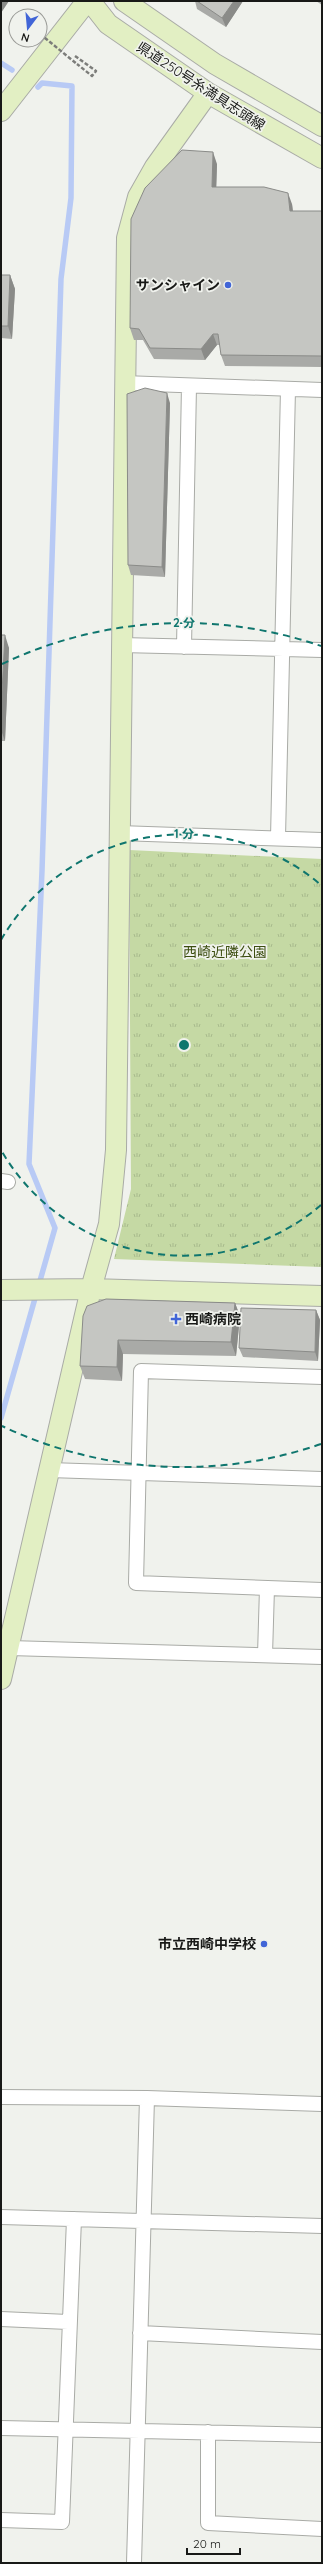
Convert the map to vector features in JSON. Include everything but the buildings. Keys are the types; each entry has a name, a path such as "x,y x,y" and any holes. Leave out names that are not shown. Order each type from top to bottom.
{"street":[{"name":"県道250号糸満具志頭線","path":"89,1 108,24 208,93 322,158"},
{"path":"1,110 89,1"},
{"name":"県道250号糸満具志頭線","path":"124,1 215,64 322,126"},
{"path":"1,1679 91,1290 109,1224 116,1150 125,252 131,220 138,196 155,167 208,93"},
{"path":"123,383 322,390"},
{"path":"184,647 189,386"},
{"path":"278,838 288,389"},
{"path":"121,645 322,650"},
{"path":"119,833 322,840"},
{"path":"1,1290 91,1290 322,1296"},
{"path":"322,1378 141,1371 140,1473 136,1583 322,1590"},
{"path":"49,1470 322,1479"},
{"path":"265,1655 267,1588"},
{"path":"9,1648 322,1657"},
{"path":"1,2097 147,2098 322,2104"},
{"path":"134,2563 140,2334 145,2221 147,2098"},
{"path":"1,2217 322,2226"},
{"path":"1,2520 62,2522 66,2429 68,2322 74,2219"},
{"path":"1,2319 68,2322"},
{"path":"140,2334 322,2342"},
{"path":"1,2428 322,2435"},
{"path":"208,2432 208,2523 322,2529"}],"path":[{"path":"48,40 92,76 96,71 75,56"}],"green space":[{"name":"西崎近隣公園","path":"129,850 322,859 322,1267 114,1259 131,1189"}],"waterway":[{"path":"1,63 12,70"},
{"path":"1,1418 55,1228 29,1164 42,871 61,279 71,198 72,86 42,83 38,87"}],"place":[{"name":"サンシャイン","path":"228,285"},
{"name":"西崎病院","path":"176,1319"},
{"name":"市立西崎中学校","path":"264,1944"}]}
